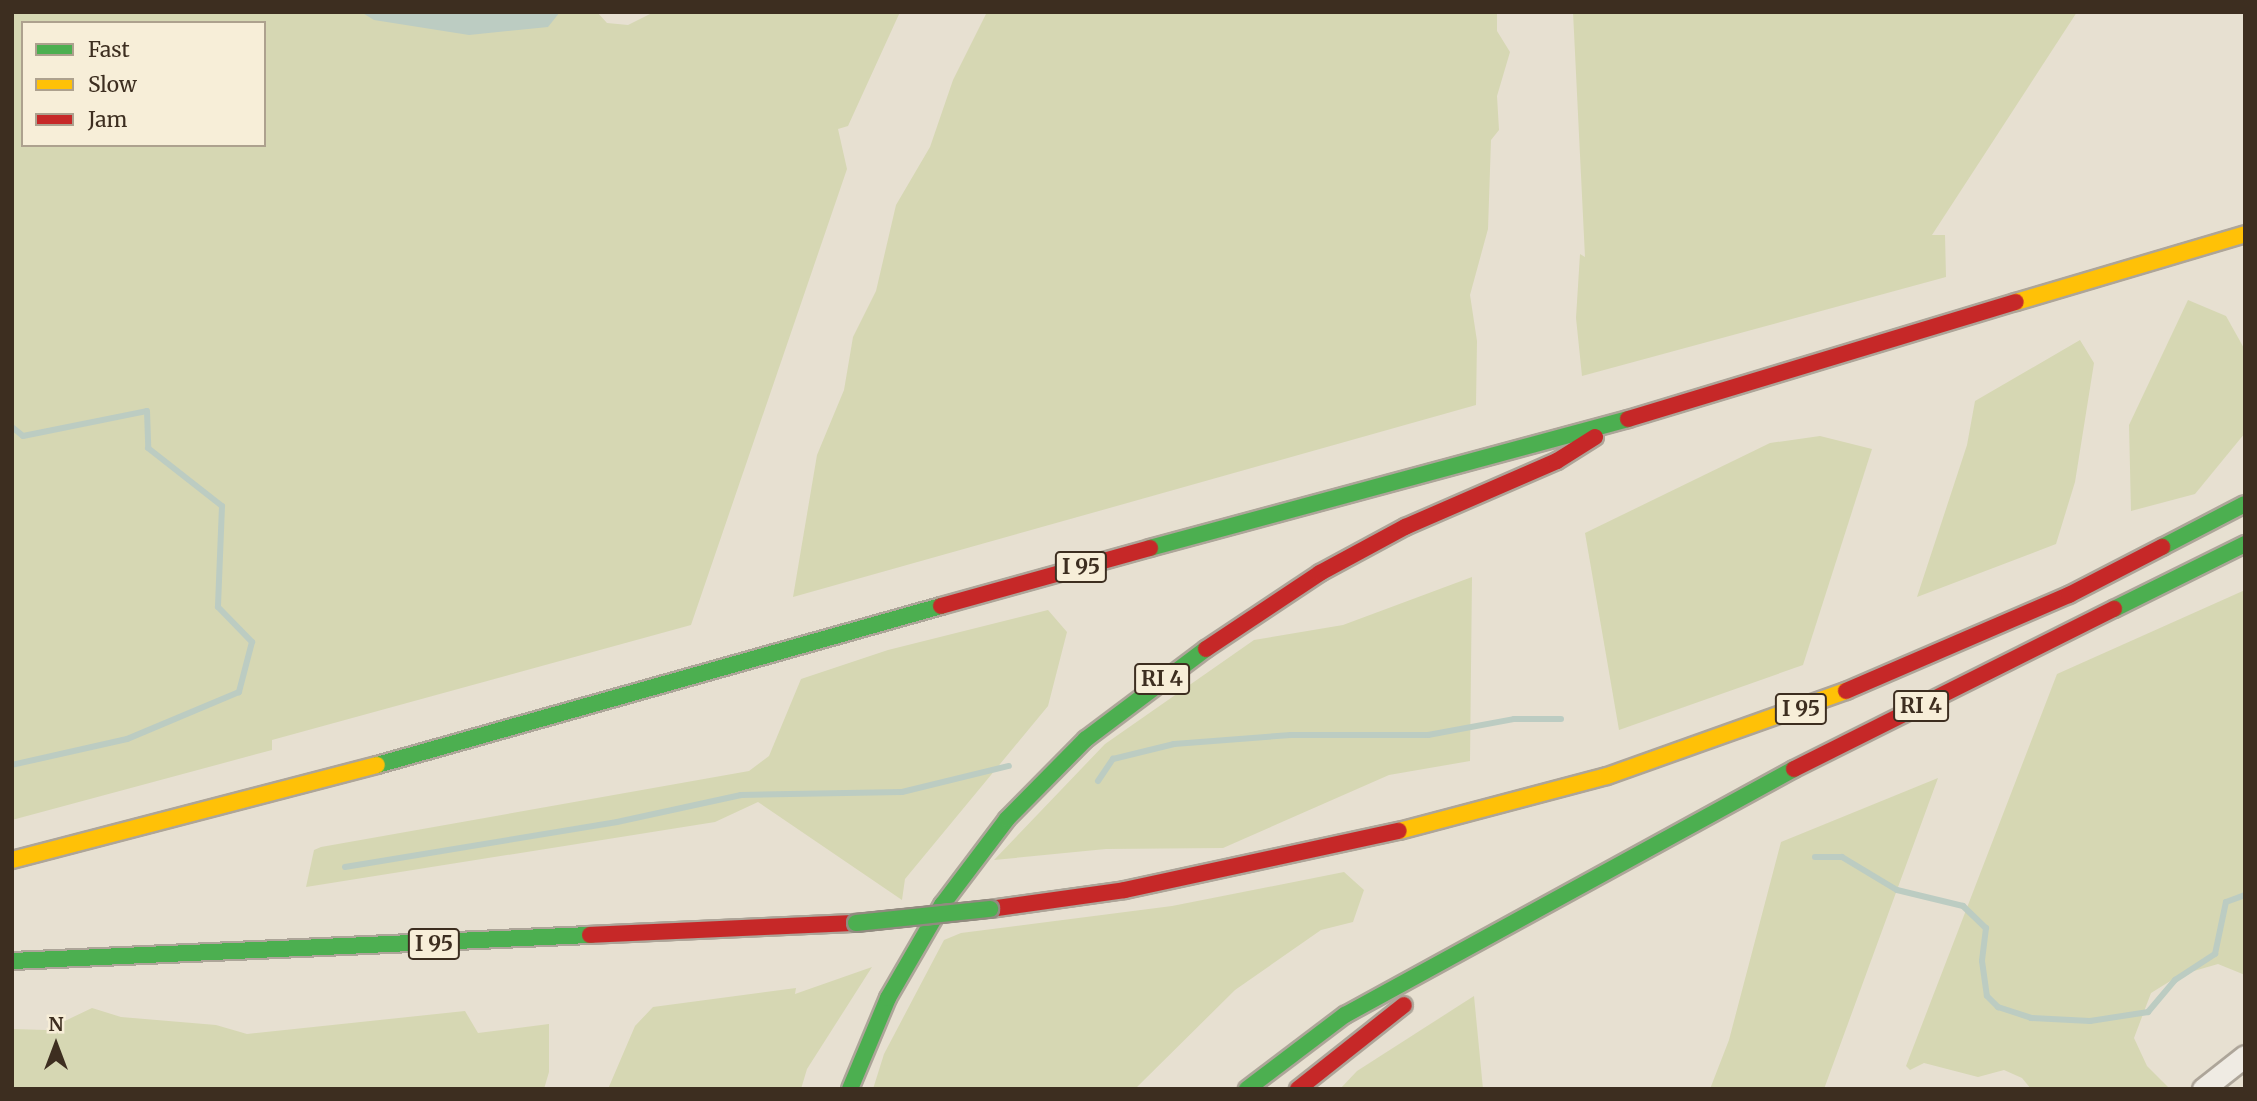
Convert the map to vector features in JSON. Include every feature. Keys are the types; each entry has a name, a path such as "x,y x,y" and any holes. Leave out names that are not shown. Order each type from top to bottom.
{"highway":[{"name":"I 95","path":"12,860 356,771 1545,437 1617,422 2245,234"},
{"name":"RI 4","path":"850,1089 888,998 942,905 1007,819 1086,739 1170,673 1320,573 1405,527 1557,461 1617,422"},
{"name":"I 95","path":"12,961 856,923 989,909 1160,884 1333,849 1607,776 1918,662 2069,595 2245,504"},
{"name":"RI 4","path":"1247,1089 1373,997 1747,792 2245,544"},
{"path":"1298,1089 1390,1015 1600,873"}],"street":[{"path":"2203,1089 2245,1056"}],"green space":[{"path":"12,12 597,12 607,23 628,25 654,12 900,12 848,126 838,129 847,169 691,625 272,740 272,750 12,820"},
{"path":"987,12 1497,12 1497,31 1510,52 1497,96 1499,130 1491,140 1488,229 1470,295 1477,341 1476,405 793,597 817,455 844,390 853,337 876,291 896,205 930,147 953,80"},
{"path":"1573,12 2077,12 1932,235 1945,235 1946,277 1582,376 1576,318 1580,254 1585,257"},
{"path":"2188,300 2226,316 2245,350 2245,433 2195,494 2131,511 2129,425"},
{"path":"2080,340 2094,363 2075,482 2056,544 1917,597 1967,445 1975,401"},
{"path":"1820,436 1872,449 1803,665 1619,730 1585,533 1770,443"},
{"path":"1472,577 1470,761 1389,775 1223,848 1106,849 994,860 1105,744 1254,640 1343,625"},
{"path":"2245,590 2245,975 2218,964 2180,975 2151,993 2134,1038 2147,1066 2170,1089 2031,1089 2022,1078 2004,1070 1978,1077 1924,1063 1910,1070 1906,1066 2057,674"},
{"path":"1048,610 1067,632 1048,706 905,879 902,900 758,802 715,822 306,887 314,850 321,847 749,771 769,756 801,679 888,650"},
{"path":"1938,778 1824,1089 1710,1089 1729,1040 1781,842"},
{"path":"1344,872 1364,890 1353,922 1321,930 1235,990 1135,1089 873,1089 884,1054 944,940 961,933 1172,906"},
{"path":"872,967 807,1069 801,1089 608,1089 635,1026 653,1007 796,988 795,994"},
{"path":"1474,996 1483,1089 1340,1089 1357,1071"},
{"path":"92,1008 121,1017 216,1025 247,1034 465,1011 478,1033 549,1024 549,1072 544,1089 12,1089 12,1029 46,1030"}],"shaded area":[{"path":"361,12 560,12 548,27 469,35 374,20"}],"waterway":[{"path":"12,427 23,436 147,411 148,448 222,506 218,607 252,642 239,692 127,739 12,765"},
{"path":"1098,781 1113,759 1174,744 1291,735 1428,735 1514,719 1561,719"},
{"path":"345,867 617,822 741,795 902,792 1009,766"},
{"path":"1815,857 1842,857 1897,890 1963,906 1986,928 1982,961 1987,996 1998,1007 2031,1018 2090,1021 2148,1012 2175,980 2215,954 2226,902 2245,895"}],"traffic: fast":[{"path":"1150,548 1628,419"},
{"path":"2162,547 2245,504"},
{"path":"2114,609 2245,544"},
{"path":"377,765 941,606"},
{"path":"850,1089 888,998 942,905 1007,819 1086,739 1206,649"},
{"path":"1247,1089 1345,1015 1794,769"},
{"path":"856,923 990,909"},
{"path":"12,961 590,935"}],"traffic: slow":[{"path":"2016,302 2245,234"},
{"path":"1399,831 1607,776 1846,691"},
{"path":"12,860 377,765"}],"traffic: jam":[{"path":"1628,419 2016,302"},
{"path":"1206,649 1320,573 1405,527 1557,461 1595,437"},
{"path":"1846,691 2069,595 2162,547"},
{"path":"941,606 1150,548"},
{"path":"1794,769 2114,609"},
{"path":"990,909 1125,890 1399,831"},
{"path":"590,935 856,923"},
{"path":"1298,1089 1404,1005"}]}
